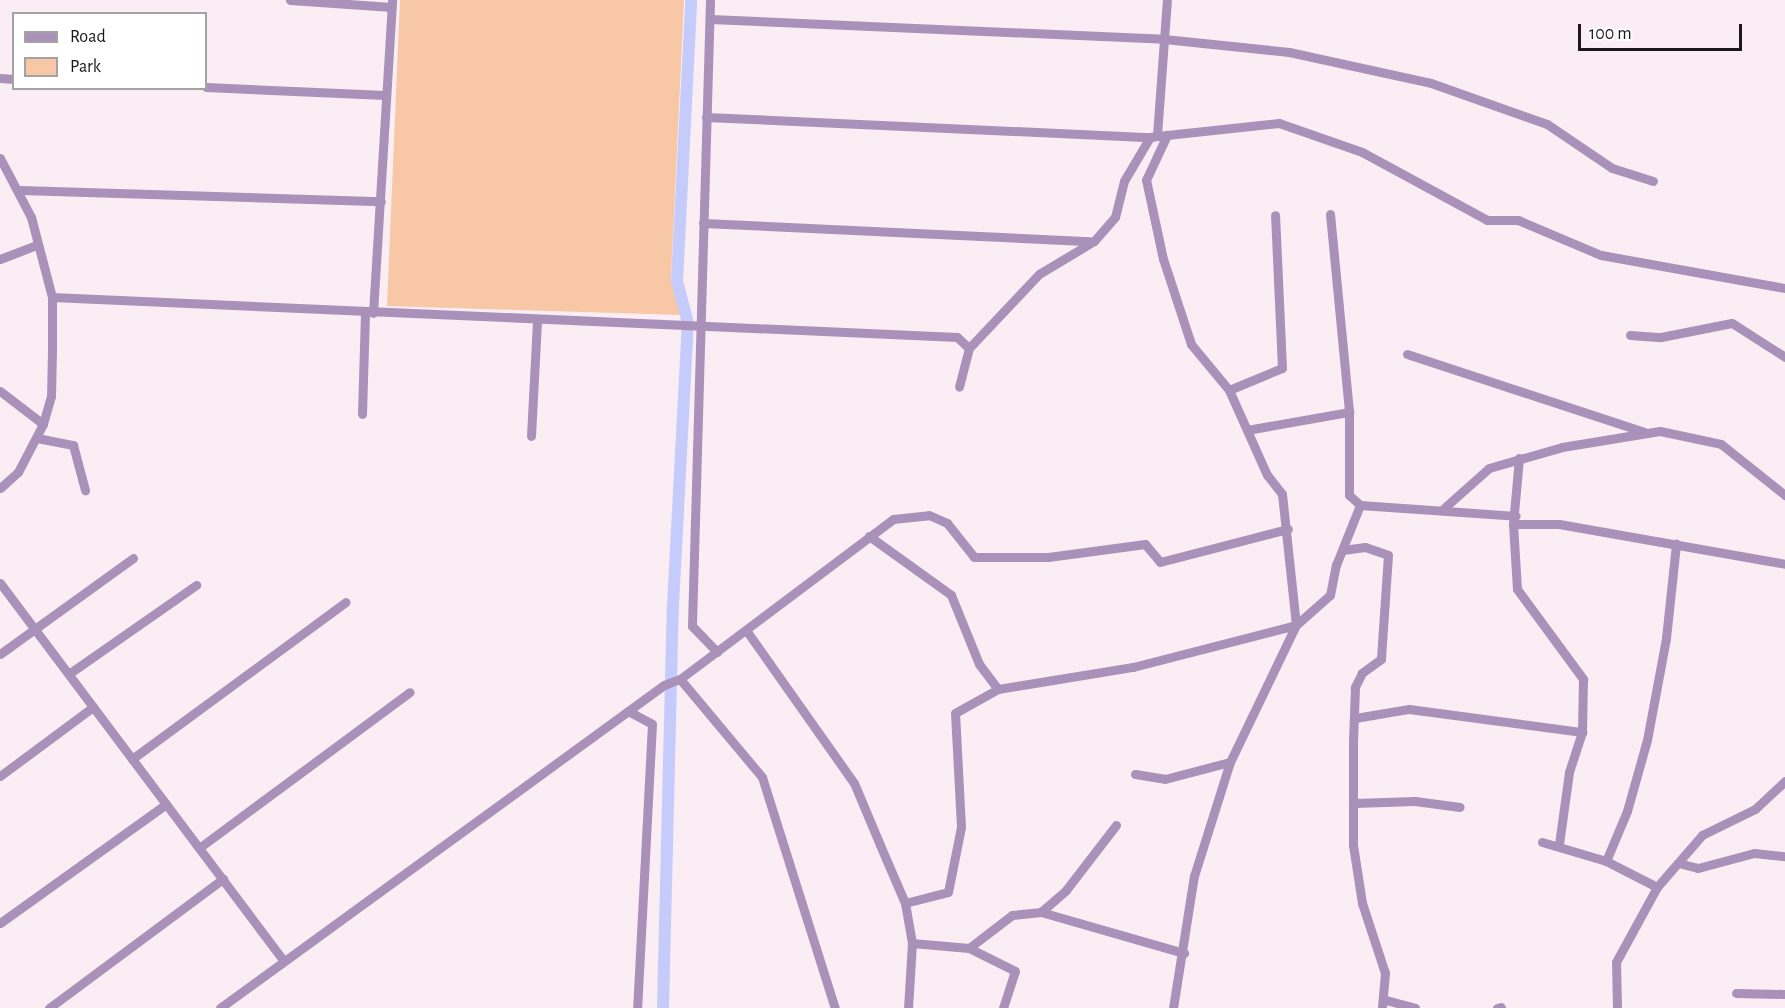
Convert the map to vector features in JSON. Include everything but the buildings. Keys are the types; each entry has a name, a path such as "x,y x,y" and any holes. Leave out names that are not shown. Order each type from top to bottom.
{"street":[{"path":"291,0 392,3 385,95 381,201 369,312 362,414"},
{"path":"710,0 703,223 689,327 692,626 717,652"},
{"path":"1167,0 1158,136 1146,180 1164,259 1191,344 1229,390 1247,430 1282,494 1288,529 1296,625"},
{"path":"710,19 1164,39 1289,52 1431,83 1547,124 1612,168 1653,181"},
{"path":"207,87 385,95"},
{"path":"706,117 1158,136 1279,123 1362,152 1487,220 1518,220 1601,255 1785,288"},
{"path":"959,387 969,348 1039,274 1094,241 1115,217 1124,181 1158,136"},
{"path":"0,158 21,190 52,297 51,396 38,438 18,472 0,488"},
{"path":"21,190 381,201"},
{"path":"1330,214 1349,412 1348,486 1360,505"},
{"path":"1229,390 1282,368 1275,215"},
{"path":"703,223 1094,241"},
{"path":"0,259 37,245"},
{"path":"52,297 689,327 957,337 969,348"},
{"path":"531,436 537,320"},
{"path":"1630,335 1660,337 1732,323 1785,357"},
{"path":"1407,354 1646,433 1721,444 1785,495"},
{"path":"0,392 43,424"},
{"path":"1247,430 1349,412"},
{"path":"1444,508 1489,468 1519,458 1646,433"},
{"path":"38,438 73,445 85,490"},
{"path":"1519,458 1514,520 1517,589 1583,679 1582,732 1569,772 1559,844"},
{"path":"1360,505 1444,508 1514,520 1559,524 1785,564"},
{"path":"1173,1008 1184,953 1194,876 1230,762 1296,625 1330,595 1343,550 1360,505"},
{"path":"220,1008 664,685 680,680 893,519 929,515 947,522 974,557 1048,557 1145,544 1160,562 1288,529"},
{"path":"869,536 951,595 979,664 998,689"},
{"path":"1606,861 1647,740 1666,638 1676,544"},
{"path":"1343,550 1365,547 1388,555 1381,659 1362,673 1355,687 1354,803 1359,891 1385,973 1384,1004 1415,1008"},
{"path":"0,654 133,558"},
{"path":"0,583 37,628 283,960"},
{"path":"70,673 196,585"},
{"path":"132,759 346,602"},
{"path":"904,903 948,892 961,826 955,713 998,689 1134,666 1296,625"},
{"path":"746,630 854,783 904,903 912,943 908,1008"},
{"path":"680,680 762,777 835,1008"},
{"path":"199,848 410,692"},
{"path":"0,776 93,706"},
{"path":"1355,718 1409,709 1582,732"},
{"path":"628,711 652,724 637,1008"},
{"path":"1135,774 1166,779 1230,762"},
{"path":"1617,1008 1616,962 1657,887 1682,864 1702,835 1755,808 1785,781"},
{"path":"1354,803 1460,807"},
{"path":"0,923 166,804"},
{"path":"1041,912 1066,890 1116,825"},
{"path":"1542,842 1559,844 1606,861 1657,887"},
{"path":"1682,864 1698,868 1754,853 1785,856"},
{"path":"49,1008 223,879"},
{"path":"969,948 1012,915 1041,912 1184,953"},
{"path":"912,943 969,948 1015,971 1003,1008"},
{"path":"1736,993 1785,994"}],"green space":[{"path":"400,0 684,0 671,278 683,315 387,306"}],"waterway":[{"path":"663,1008 673,606 688,323 677,281 691,0"}]}
